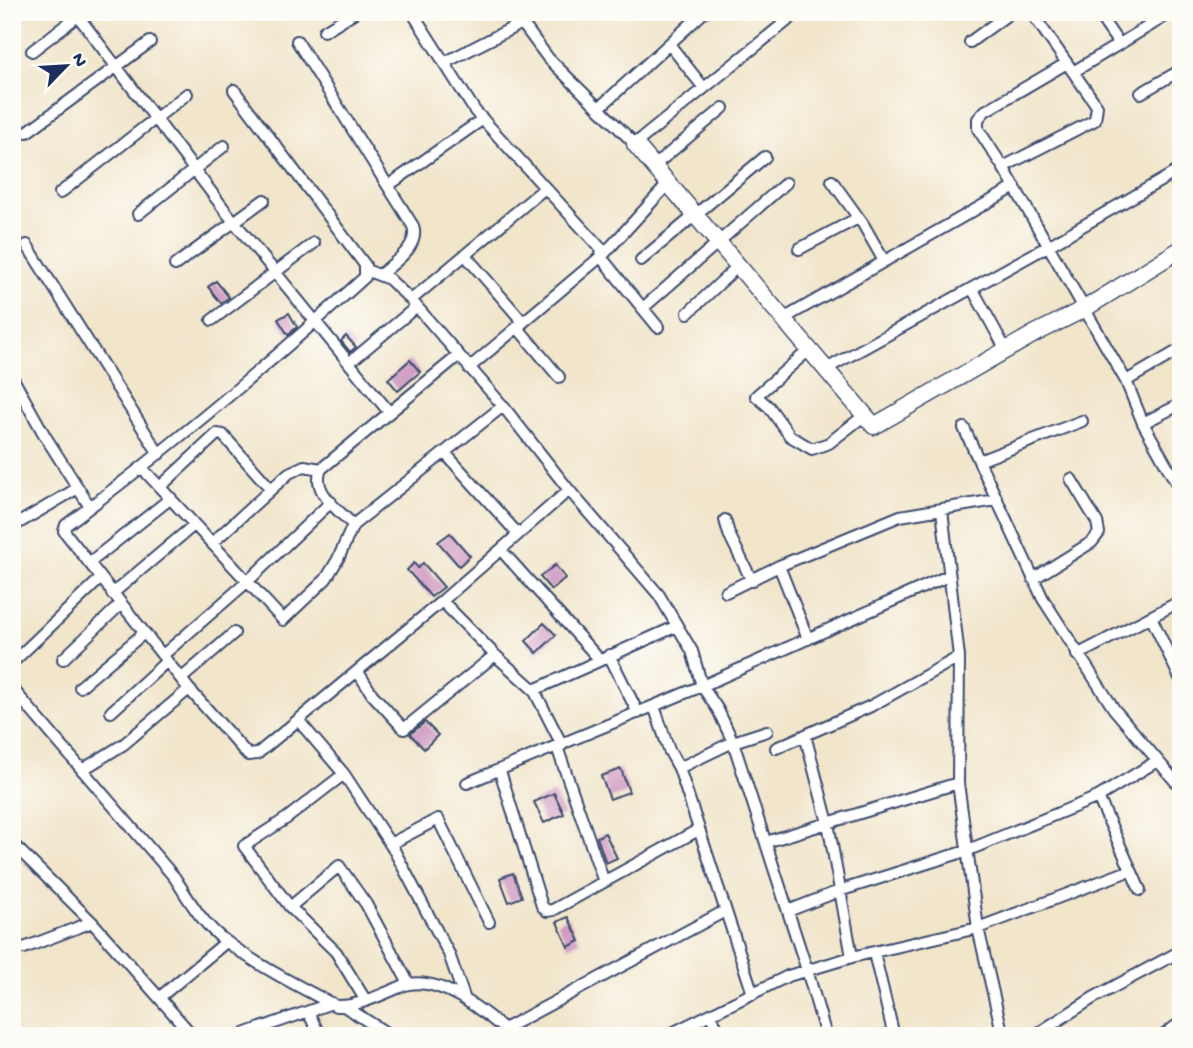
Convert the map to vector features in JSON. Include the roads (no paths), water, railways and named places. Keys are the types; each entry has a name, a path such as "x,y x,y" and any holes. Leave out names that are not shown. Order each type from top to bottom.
{"street":[{"path":"324,31 355,12"},
{"path":"412,12 483,119 602,255 658,327"},
{"path":"514,12 520,24 548,58 635,144 874,426 1006,350 1084,309 1181,249"},
{"path":"599,108 704,12"},
{"path":"970,42 1011,12"},
{"path":"1097,12 1119,44"},
{"path":"1161,12 1164,17 1119,44 985,111 978,119 978,129 1015,187 1126,381 1143,423 1181,491"},
{"path":"1003,167 1095,120 1097,106 1033,13"},
{"path":"32,51 78,14 114,67 233,220 389,412"},
{"path":"635,144 790,15"},
{"path":"444,63 520,24"},
{"path":"27,132 150,41"},
{"path":"297,41 389,185 415,233 411,246 380,275"},
{"path":"669,44 704,88"},
{"path":"1141,93 1181,70"},
{"path":"234,90 357,254 366,270 365,277 315,322 142,468 66,525 64,531 189,689 248,755 257,754 442,601 569,490"},
{"path":"60,192 187,94"},
{"path":"654,166 723,108"},
{"path":"389,185 483,119"},
{"path":"138,214 224,146"},
{"path":"641,260 765,157"},
{"path":"826,369 1181,169"},
{"path":"832,181 884,261"},
{"path":"643,308 786,183"},
{"path":"469,368 602,255 668,184"},
{"path":"783,319 1015,187"},
{"path":"349,363 465,255 545,188"},
{"path":"175,265 233,220 264,200"},
{"path":"799,249 858,218"},
{"path":"212,320 314,243"},
{"path":"27,245 159,454"},
{"path":"465,255 559,377"},
{"path":"688,313 738,266"},
{"path":"366,270 388,279 413,304 502,406 569,490 659,595 692,651 702,686 718,710 733,742 826,1036"},
{"path":"972,288 1006,350"},
{"path":"809,349 756,396 769,407 790,436 812,449 829,443 864,415"},
{"path":"1126,381 1181,349"},
{"path":"354,525 320,489 317,478 321,469 458,356"},
{"path":"12,377 90,508"},
{"path":"1143,423 1181,404"},
{"path":"142,468 283,620 326,579 354,525 502,406"},
{"path":"979,461 1082,421"},
{"path":"964,428 1033,579 1077,655 1114,709 1181,788"},
{"path":"160,487 217,434 223,435 271,489"},
{"path":"445,453 518,534"},
{"path":"212,543 289,473 304,466 321,469"},
{"path":"1033,579 1092,542 1099,533 1097,522 1071,479"},
{"path":"14,522 78,488"},
{"path":"89,564 171,498"},
{"path":"726,592 779,566 900,516 996,500"},
{"path":"111,712 331,502"},
{"path":"942,510 959,657 958,783 978,928 1003,1036"},
{"path":"725,520 752,581"},
{"path":"112,594 194,525"},
{"path":"501,550 604,657 638,713"},
{"path":"779,566 808,639"},
{"path":"467,783 702,686 948,576"},
{"path":"12,663 100,579"},
{"path":"442,601 534,690 559,746 604,882"},
{"path":"1077,655 1181,601"},
{"path":"63,659 121,604"},
{"path":"1151,617 1181,680"},
{"path":"534,690 677,626"},
{"path":"80,687 144,633"},
{"path":"181,679 234,633"},
{"path":"358,672 372,694 404,729 495,655"},
{"path":"775,748 871,706 959,657"},
{"path":"12,688 175,878 206,923 226,942 332,1003 344,1006 391,1036"},
{"path":"82,770 124,744 189,689"},
{"path":"654,706 669,750 679,768 752,994"},
{"path":"298,720 344,774 390,844 449,954 465,1000"},
{"path":"679,768 733,742 767,731"},
{"path":"805,735 828,823 852,957"},
{"path":"788,911 839,891 966,850 1098,797 1157,761"},
{"path":"499,771 544,909 554,910 698,830"},
{"path":"344,774 244,846 290,908 336,952 366,1001"},
{"path":"766,842 958,783"},
{"path":"1098,797 1140,890"},
{"path":"390,844 438,819 489,922"},
{"path":"12,843 92,922 193,1036"},
{"path":"290,908 338,866 366,904 409,984"},
{"path":"666,1036 788,976 852,957 978,928 1131,870"},
{"path":"344,1006 366,1001 409,984 431,984 465,1000 509,1032 725,911"},
{"path":"12,947 24,948 92,922"},
{"path":"160,997 226,942"},
{"path":"1037,1034 1093,998 1181,951"},
{"path":"874,953 894,1036"},
{"path":"238,1036 332,1003"},
{"path":"308,1012 320,1036"},
{"path":"711,1014 720,1036"},
{"path":"1163,1036 1181,1022"}]}
